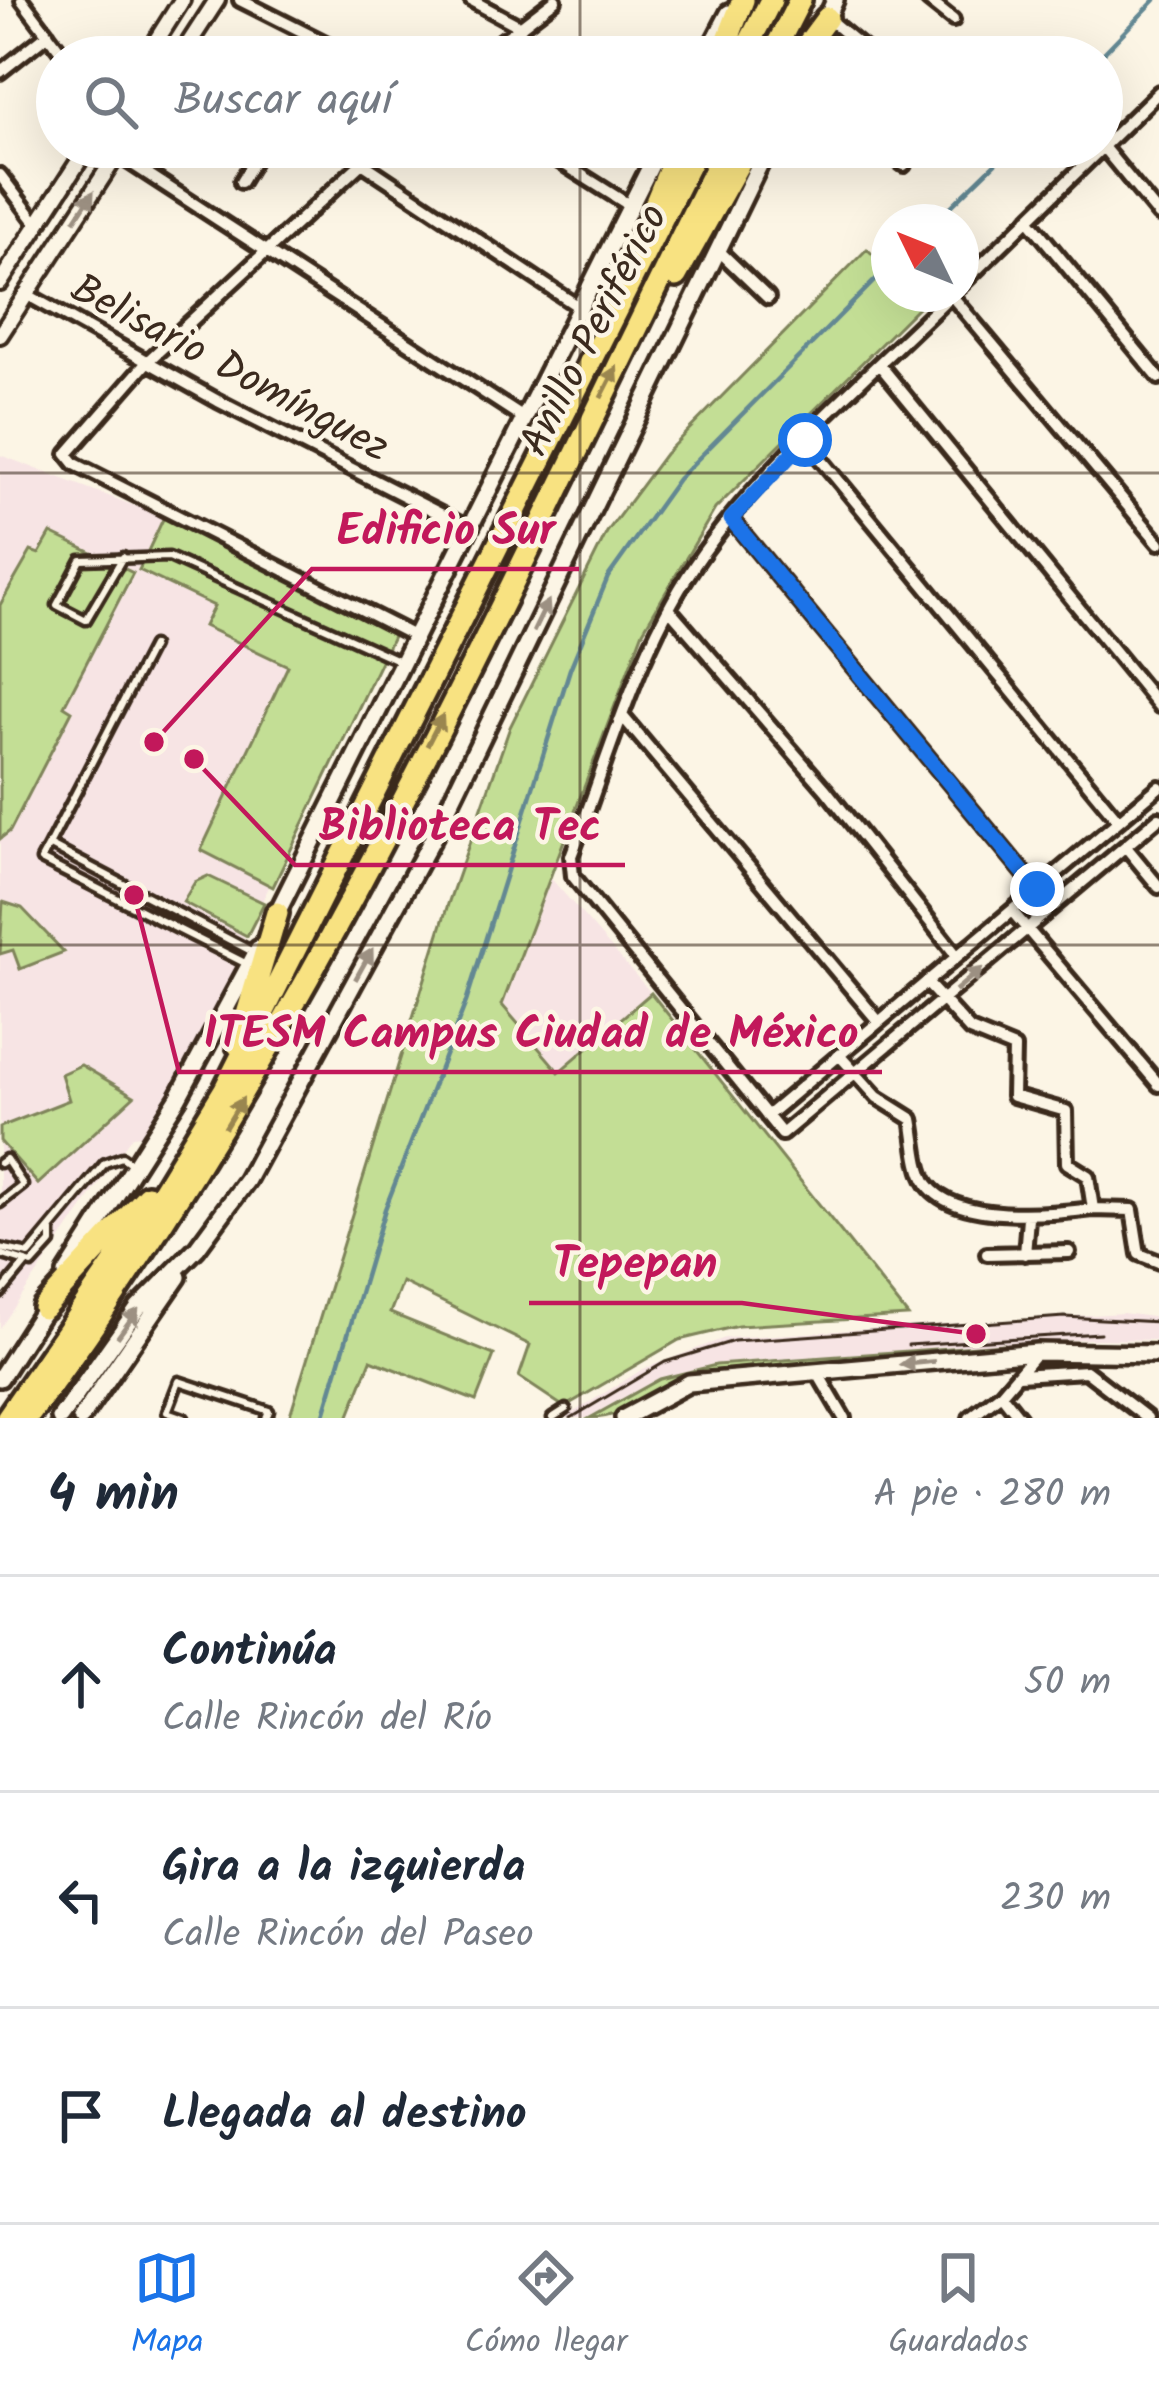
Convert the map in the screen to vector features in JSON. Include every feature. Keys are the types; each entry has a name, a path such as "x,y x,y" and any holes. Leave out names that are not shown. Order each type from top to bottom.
{"highway":[{"path":"728,36 739,0"},
{"path":"753,36 771,0"},
{"path":"782,36 800,0"},
{"path":"812,36 831,9"},
{"path":"638,267 672,168"},
{"name":"Anillo Periférico","path":"7,1418 185,1156 224,1089 688,168"},
{"name":"Anillo Periférico","path":"27,1418 188,1189 299,999 716,168"},
{"path":"633,334 679,271 736,168"},
{"path":"224,1089 277,914"},
{"path":"44,1308 185,1156"}],"main road":[{"path":"718,36 739,0"},
{"path":"0,1378 134,1166 253,960 649,168"},
{"path":"81,1418 247,1180 435,834 758,168"},
{"path":"61,1418 138,1308 197,1248"},
{"path":"0,1360 44,1308"},
{"path":"624,1418 689,1384 1037,1352 1159,1354"}],"street":[{"path":"22,0 45,36"},
{"path":"159,36 182,0"},
{"path":"194,36 217,0"},
{"path":"471,0 521,27"},
{"path":"509,36 555,0"},
{"path":"928,0 953,20"},
{"path":"248,2 313,36"},
{"path":"831,9 855,36"},
{"path":"0,72 36,44"},
{"path":"1123,129 1159,92"},
{"path":"0,283 75,168"},
{"path":"0,334 108,168"},
{"path":"144,168 522,417"},
{"path":"241,182 249,168"},
{"path":"357,168 148,362 67,454 75,464 416,637"},
{"path":"370,168 579,307"},
{"path":"570,168 629,206"},
{"path":"979,267 1083,168"},
{"path":"1120,168 1159,215"},
{"path":"0,175 38,225"},
{"path":"1028,219 1159,379"},
{"path":"718,250 768,298"},
{"name":"Belisario Domínguez","path":"26,294 468,528"},
{"path":"932,312 805,440 703,554 670,610 624,718 571,856 573,876 782,1134 1159,818"},
{"path":"966,312 1159,543"},
{"path":"879,364 1159,706"},
{"path":"805,440 1118,820"},
{"path":"731,519 1037,889"},
{"path":"670,610 826,790 958,956"},
{"path":"624,718 879,1022"},
{"path":"767,1116 1159,787"},
{"path":"1126,847 1159,887"},
{"path":"1072,860 1088,878"},
{"path":"1012,911 1159,1085"},
{"path":"926,983 970,1030 1014,1048 1013,1096 1066,1111 1066,1163 1088,1176 1093,1209"},
{"path":"839,1055 877,1097 912,1119 923,1176 935,1193 1028,1218 1093,1209 1132,1210 1139,1254 1159,1262"},
{"path":"1025,1254 1028,1218"},
{"path":"987,1254 1069,1252"},
{"path":"970,1418 1019,1376 1037,1352"},
{"path":"1019,1376 1086,1371 1147,1418"},
{"path":"817,1372 844,1418"},
{"path":"1000,1394 1020,1418"}],"lane":[{"path":"123,557 86,620 57,604 81,560 123,557 170,556 403,663"},
{"path":"152,646 41,860 253,960"},
{"path":"49,845 253,960"},
{"path":"0,1251 29,1254 105,1163 122,1156 134,1166"},
{"path":"0,1203 23,1185 2,1158"},
{"path":"0,1294 24,1265 39,1260 51,1243 51,1231"},
{"path":"0,1251 24,1265"},
{"path":"184,1418 167,1412 179,1381 268,1411 266,1418"},
{"path":"552,1418 566,1409"}],"shaded area":[{"path":"0,455 164,517 394,634 232,962 239,972 185,1070 142,1135 132,1136 0,1328"},
{"path":"548,875 651,993 558,1073 502,1005"},
{"path":"1123,1313 1159,1318 1159,1340 1085,1339 737,1362 660,1379 590,1418 564,1418 643,1369 725,1338"}],"green space":[{"path":"867,249 871,253 871,312 913,312 715,509 643,631 502,1005 559,1072 651,993 908,1316 738,1326 679,1340 564,1407 519,1377 530,1345 402,1282 390,1313 494,1355 476,1401 371,1360 348,1418 289,1418 448,904 510,727 607,532 665,454"},
{"path":"164,517 394,634 273,887 201,850 288,666 204,626 214,606 139,570"},
{"path":"51,533 133,573 64,706 72,711 10,831 0,839 0,605 31,551 39,554"},
{"path":"208,876 264,903 247,936 183,902 195,882"},
{"path":"3,902 22,908 64,952 20,969 13,950 0,954"},
{"path":"81,1065 134,1096 38,1184 0,1141 0,1127 69,1100 61,1074"},
{"path":"1005,1344 719,1371 623,1412 590,1418 660,1379 716,1365"}],"waterway":[{"path":"1120,36 1155,0"},
{"path":"953,204 990,168"},
{"path":"323,1418 385,1209 466,1002 570,669 608,577 678,479 871,284"}],"tram line":[{"path":"571,1418 665,1362 734,1341 1064,1317 1159,1322"},
{"path":"908,1345 1100,1333"}],"place":[{"name":"Edificio Sur","path":"154,742"},
{"name":"Biblioteca Tec","path":"194,759"},
{"name":"ITESM Campus Ciudad de México","path":"134,895"},
{"name":"Tepepan","path":"976,1334"}],"route":[{"path":"805,440 731,519 1037,889"}]}
